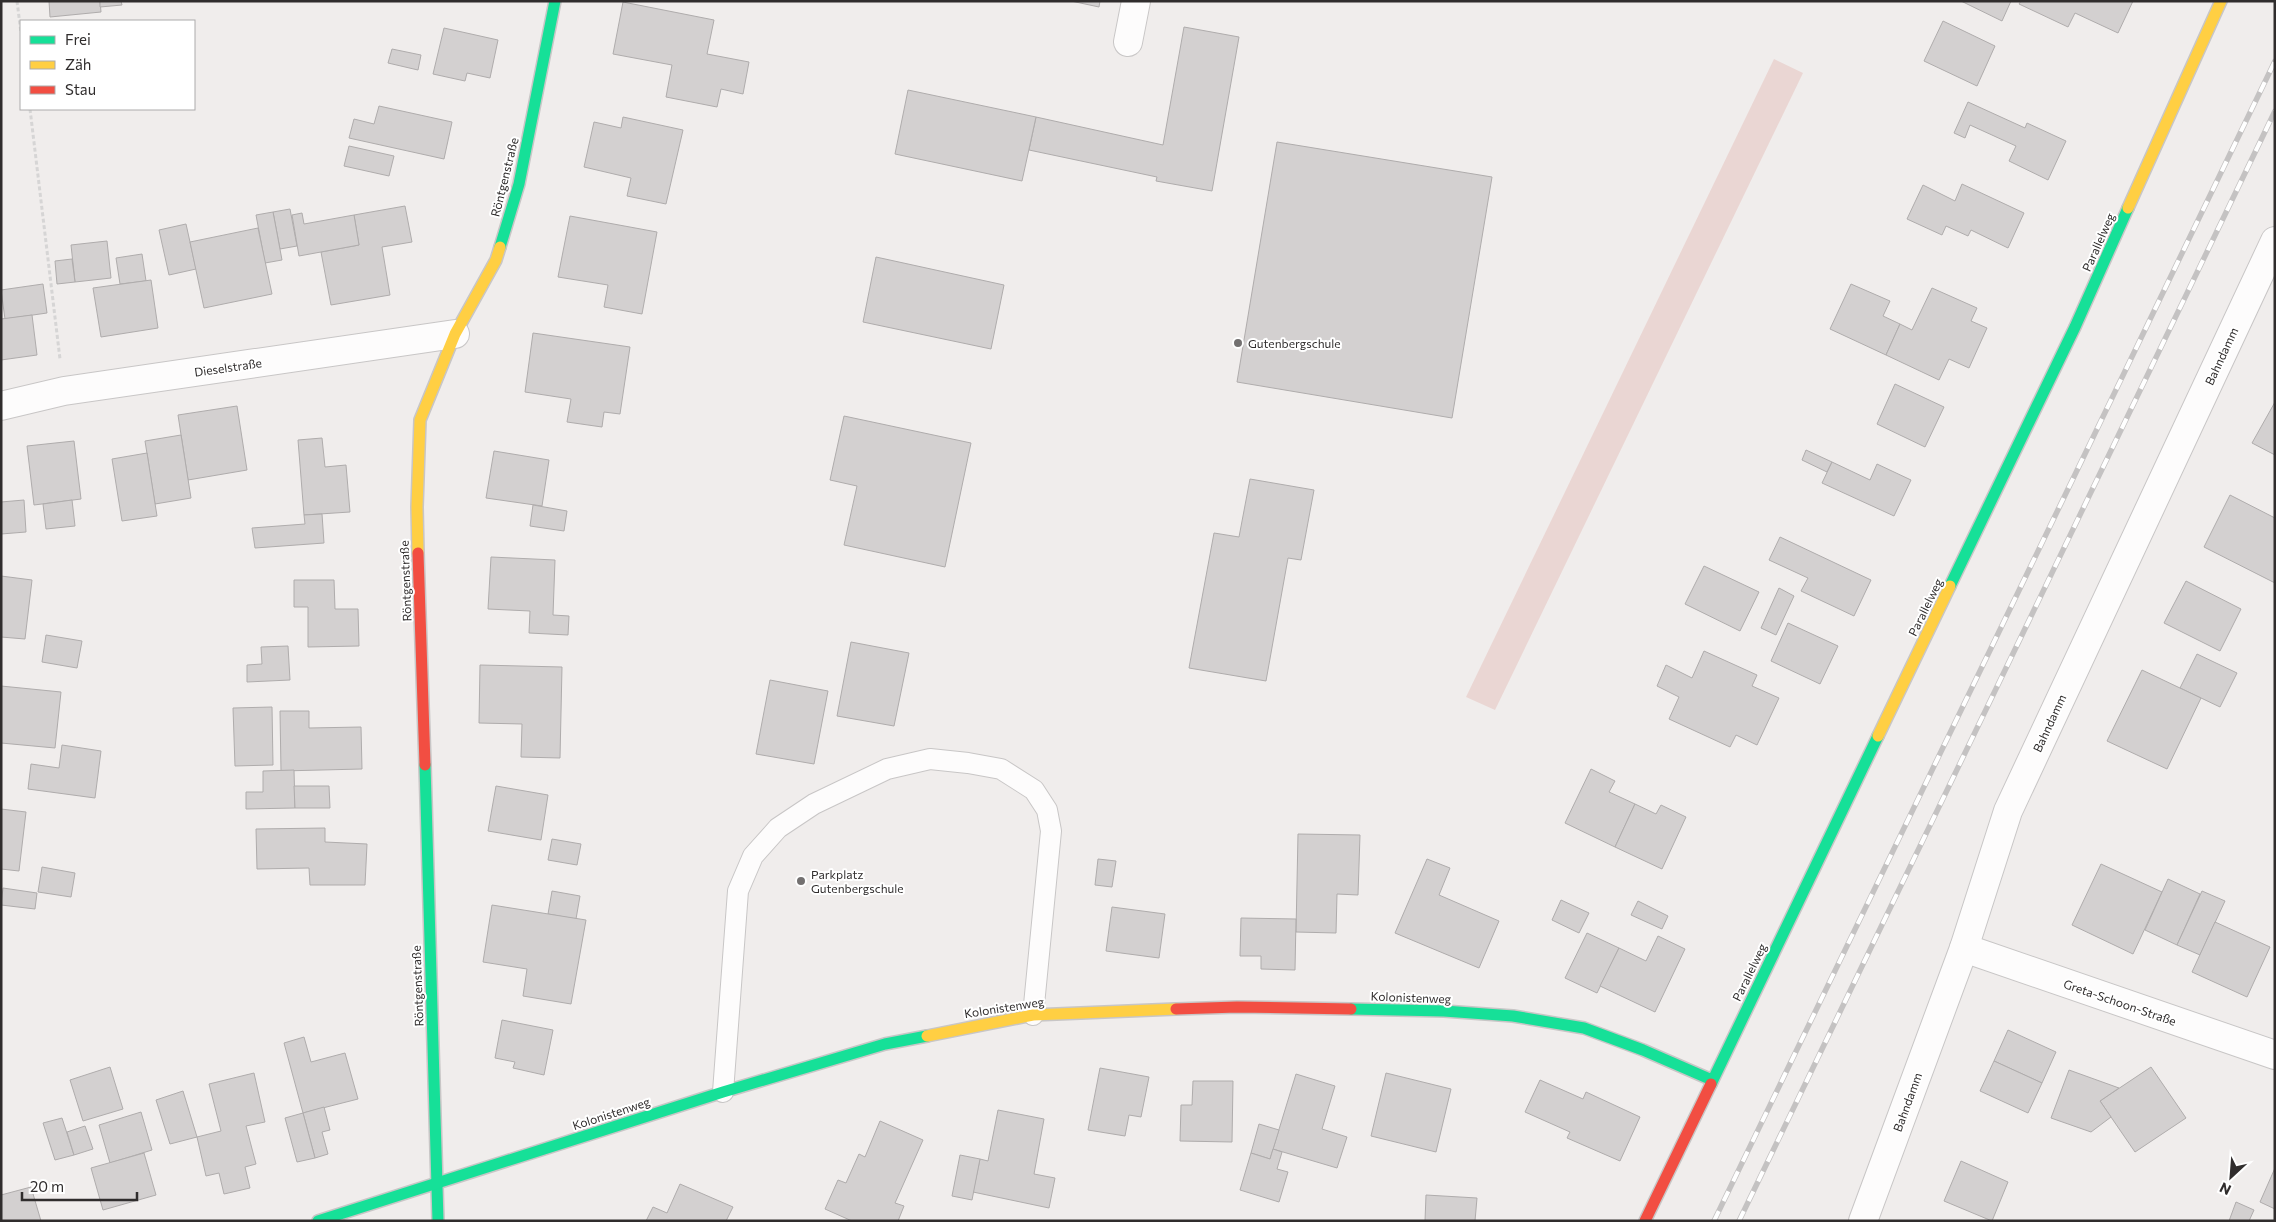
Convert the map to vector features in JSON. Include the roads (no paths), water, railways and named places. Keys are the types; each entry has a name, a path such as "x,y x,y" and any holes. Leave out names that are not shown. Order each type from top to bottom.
{"street":[{"name":"Röntgenstraße","path":"438,1221 417,507 420,420 456,334 496,260 519,184 554,1"},
{"path":"1128,42 1136,1"},
{"name":"Parallelweg","path":"1645,1221 2075,327 2221,1"},
{"name":"Bahndamm","path":"1863,1221 1964,948 2008,811 2275,242"},
{"name":"Dieselstraße","path":"1,406 64,391 456,334"},
{"name":"Greta-Schoon-Straße","path":"1964,948 2275,1055"},
{"name":"Kolonistenweg","path":"318,1221 723,1092 885,1044 1033,1015 1237,1007 1444,1011 1513,1016 1584,1028 1712,1080"}],"lane":[{"path":"723,1092 738,891 752,856 778,828 800,813 822,800 887,769 930,759 968,763 1001,770 1034,790 1047,810 1050,831 1033,1015"}],"railway":[{"path":"1714,1221 2275,61"},
{"path":"1739,1221 2275,111"}],"place":[{"name":"Gutenbergschule","path":"1238,343"},
{"name":"Parkplatz Gutenbergschule","path":"801,881"}]}
